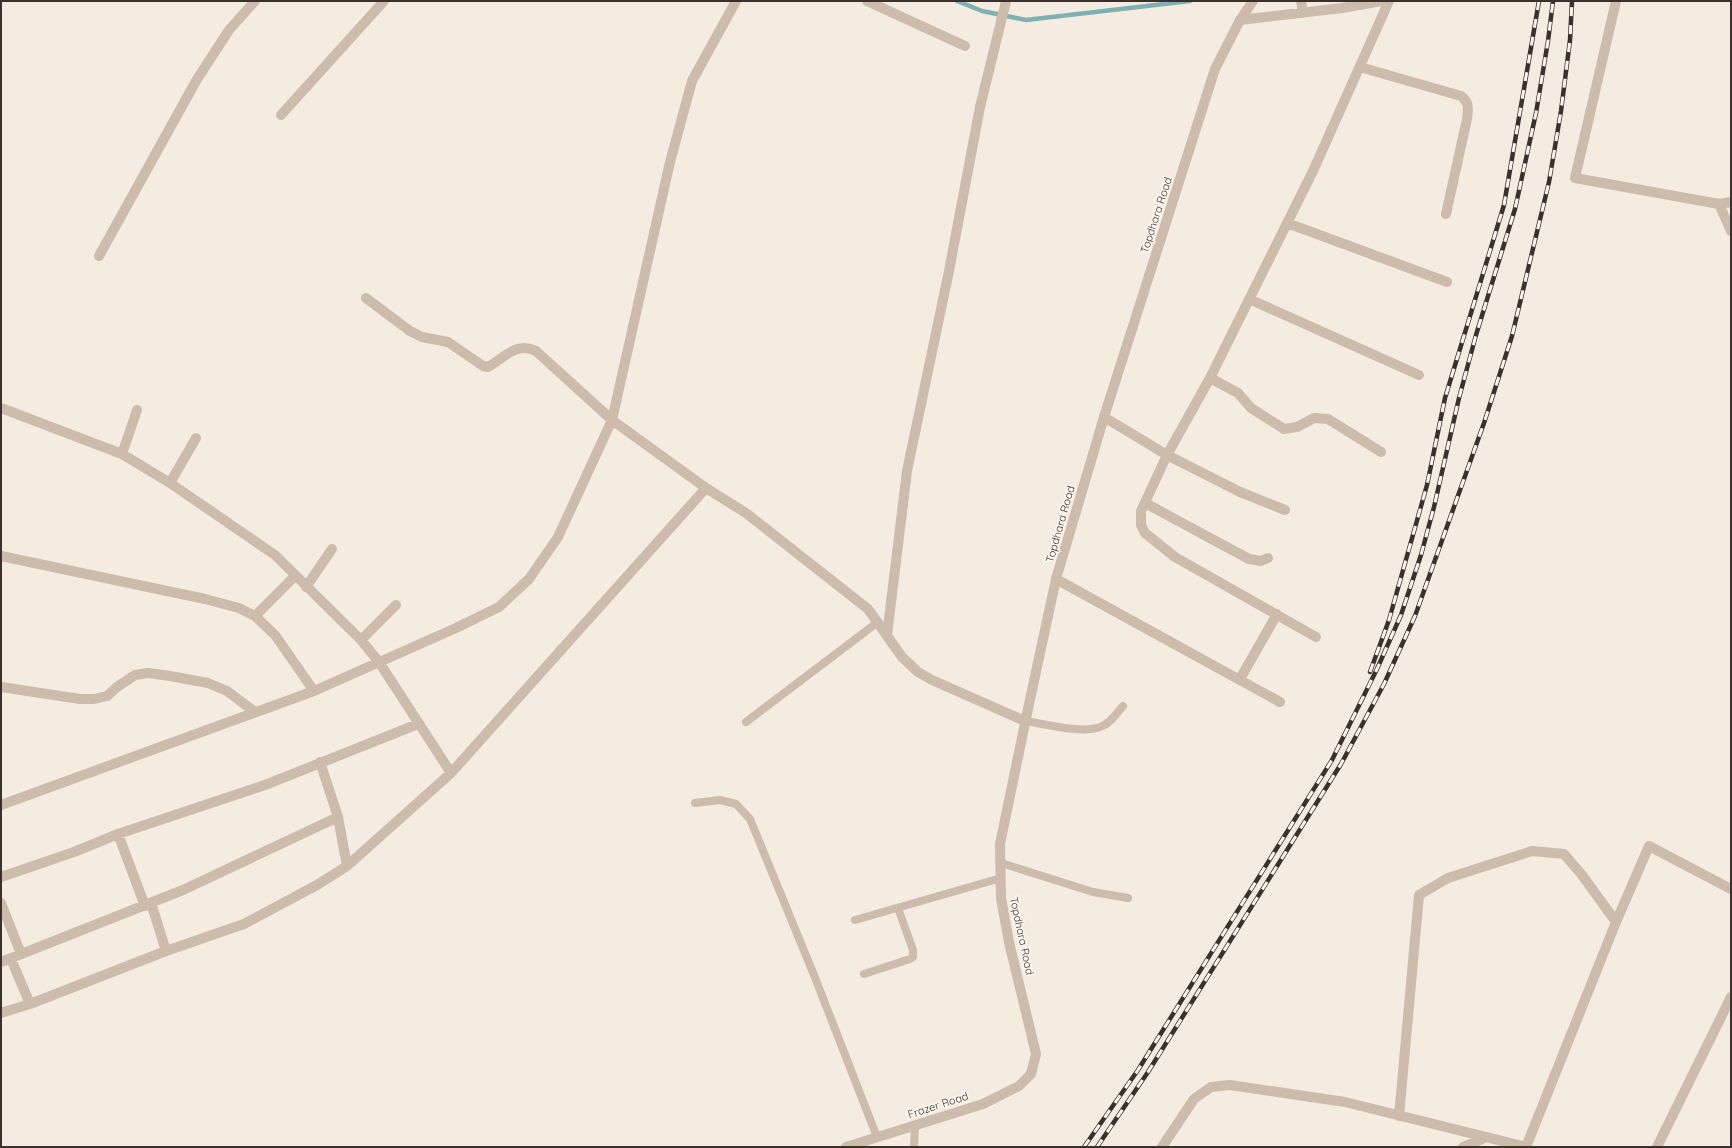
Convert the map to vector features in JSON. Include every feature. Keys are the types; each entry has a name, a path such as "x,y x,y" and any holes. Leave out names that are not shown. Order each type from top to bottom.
{"street":[{"path":"99,256 196,80 229,30 255,1"},
{"path":"281,115 384,1"},
{"path":"2,801 314,690 456,628 499,607 529,578 558,537 612,420 670,162 692,81 736,1"},
{"path":"867,1 965,46"},
{"path":"887,635 907,471 949,271 980,107 1006,1"},
{"name":"Topdhara Road","path":"1031,1074 1036,1054 1009,942 1001,898 1000,844 1025,721 1056,579 1104,417 1216,69 1240,20 1253,1"},
{"path":"1301,1 1303,13"},
{"path":"1240,20 1303,13 1382,1"},
{"path":"1316,637 1175,557 1145,533 1140,525 1145,503 1168,456 1210,378 1313,172 1389,1"},
{"path":"1616,1 1575,178 1719,204 1731,202"},
{"path":"1360,67 1461,96 1467,100 1469,108 1467,119 1446,214"},
{"path":"1719,204 1731,231"},
{"path":"1287,223 1448,282"},
{"path":"366,298 410,331 422,337 448,342 483,366 488,367 513,350 522,347 531,348 536,351 612,420 706,488 746,513 868,609 902,657 918,672 932,680 1025,721"},
{"path":"1249,299 1419,375"},
{"path":"1210,378 1238,393 1250,408 1284,429 1297,427 1314,418 1328,419 1381,452"},
{"path":"1,408 122,454 170,483 275,556 361,640 379,662 451,773"},
{"path":"122,454 137,410"},
{"path":"1104,417 1168,456 1240,492 1285,510"},
{"path":"170,483 196,438"},
{"path":"1,1013 30,1004 166,951 244,924 317,885 347,866 451,773 706,488"},
{"path":"1145,503 1249,559 1261,561 1268,558"},
{"path":"306,587 332,549"},
{"path":"1,556 205,599 239,608 255,616 275,635 314,690"},
{"path":"255,616 295,576"},
{"path":"1056,579 1280,702"},
{"path":"361,640 396,605"},
{"path":"1240,679 1277,614"},
{"path":"1,687 80,700 94,699 107,696 117,687 136,675 148,673 208,683 227,691 255,712"},
{"path":"1,877 74,852 118,834 265,785 418,724"},
{"path":"320,762 338,817 347,866"},
{"path":"1,962 184,890 338,817"},
{"path":"118,834 166,951"},
{"path":"1162,1147 1194,1099 1211,1088 1230,1085 1345,1102 1526,1147 1616,922 1649,846 1731,889"},
{"path":"1399,1116 1419,895 1448,878 1532,851 1564,854 1582,875 1616,922"},
{"path":"1,903 21,954"},
{"path":"11,959 30,1004"},
{"path":"1657,1147 1731,997"},
{"name":"Frazer Road","path":"846,1147 983,1104 1019,1086 1031,1074"},
{"path":"1463,1147 1487,1137"}],"lane":[{"path":"746,722 878,622"},
{"path":"1025,721 1079,730 1100,727 1112,719 1123,706"},
{"path":"695,803 720,800 736,804 750,818 814,975 877,1137"},
{"path":"1001,863 1093,892 1128,898"},
{"path":"855,920 1001,878"},
{"path":"864,974 913,957 913,950 898,908"},
{"path":"914,1147 915,1125"}],"waterway":[{"path":"957,1 982,11 1026,20 1190,1"}],"railway":[{"path":"1370,672 1389,620 1427,485 1445,398 1504,205 1539,1"},
{"path":"1084,1147 1138,1070 1332,760 1377,669 1401,615 1421,555 1434,507 1459,398 1476,335 1515,209 1536,113 1553,1"},
{"path":"1097,1147 1148,1072 1341,764 1384,684 1415,616 1484,423 1512,336 1549,182 1561,111 1570,40 1572,1"}]}
